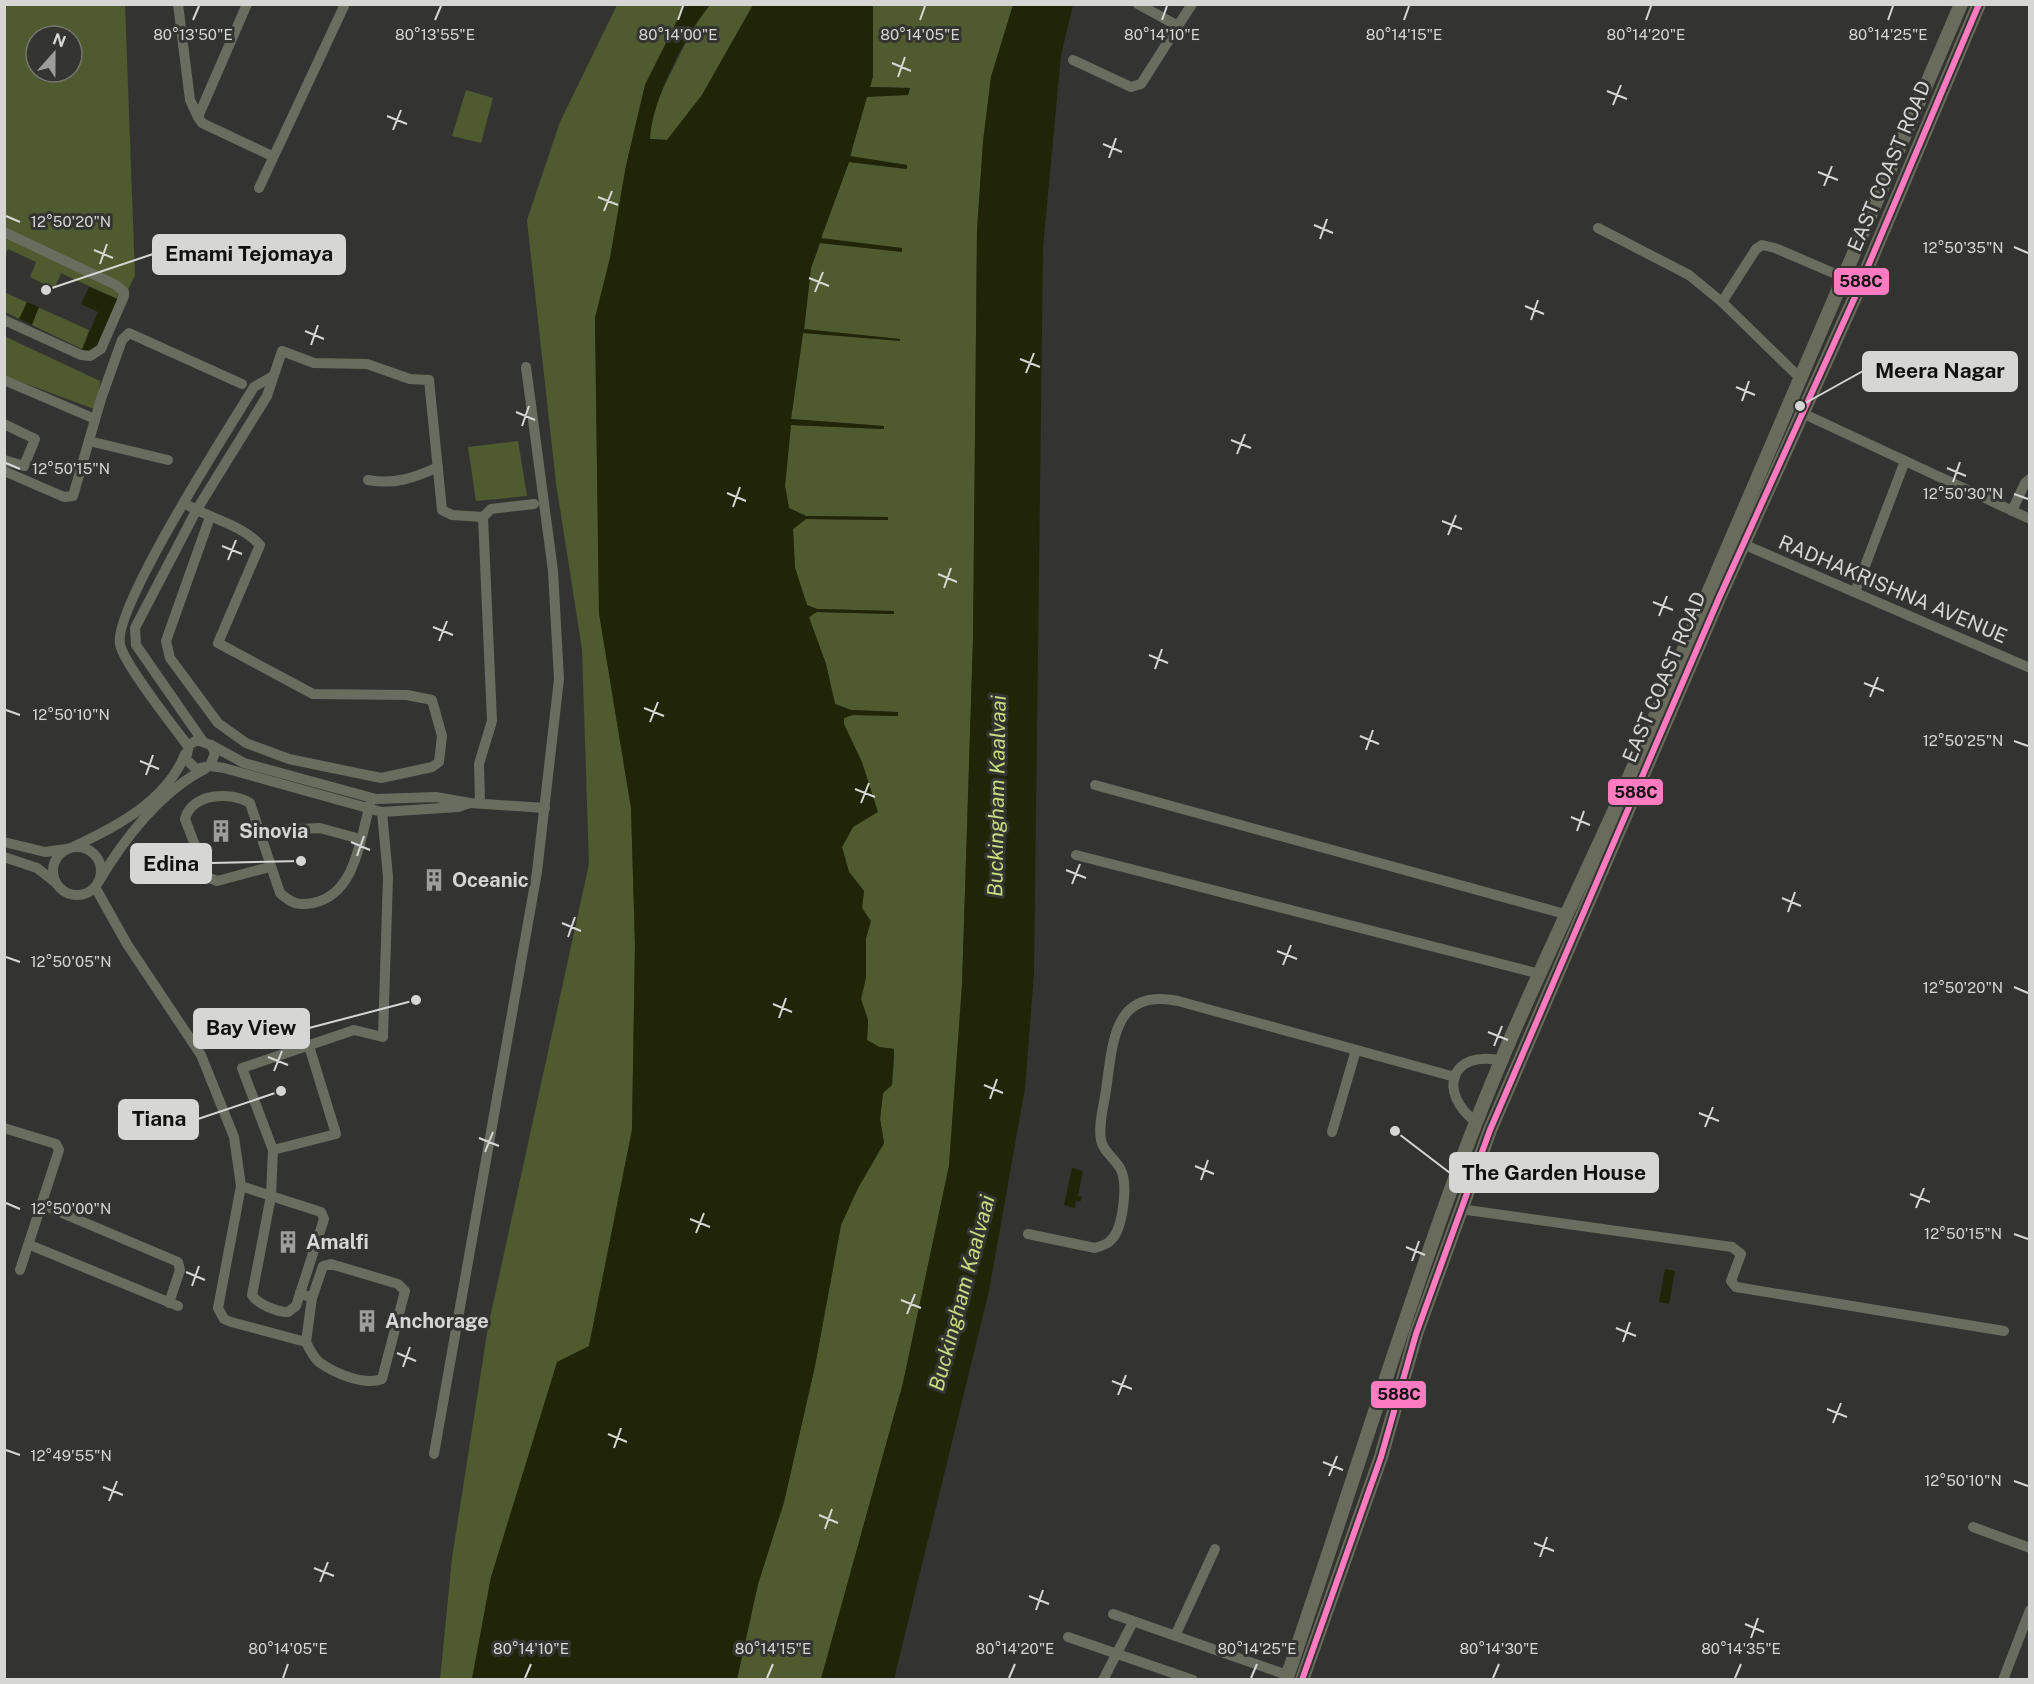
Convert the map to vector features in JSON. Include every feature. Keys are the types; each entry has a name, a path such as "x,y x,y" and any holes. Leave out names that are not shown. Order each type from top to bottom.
{"main road":[{"name":"EAST COAST ROAD","path":"1305,1679 1381,1457 1416,1334 1460,1209 1508,1088 1979,4"},
{"name":"EAST COAST ROAD","path":"1286,1678 1402,1327 1476,1122 1565,914 1621,796 1961,5"}],"street":[{"path":"178,4 190,100 198,117 202,123 272,156"},
{"path":"198,117 247,4"},
{"path":"259,188 345,4"},
{"path":"1138,4 1179,26"},
{"path":"1073,60 1131,87 1141,84 1192,4"},
{"path":"1598,228 1689,275 1722,302 1801,380"},
{"path":"4,232 116,285 124,292 100,349 90,356 81,355 4,320"},
{"path":"1722,302 1756,249 1762,245 1775,248 1845,278"},
{"path":"4,471 71,498 77,488 95,419 122,340 129,333 242,384"},
{"path":"4,857 37,868 74,894 86,893 97,884 117,854 148,817 180,785 207,767 214,758 207,743 136,645 134,637 138,620 196,511 267,396 282,351 314,363 367,364 410,378 429,380 442,510 452,515 483,517"},
{"path":"434,1454 503,1074 545,808 559,679 553,571 526,367"},
{"path":"273,376 254,387 184,503 138,587 120,633 121,650 187,750 192,767 207,767 370,804 436,797 475,803 545,808"},
{"path":"4,380 95,419"},
{"path":"1802,413 2030,519"},
{"path":"4,424 35,439 24,466 4,460"},
{"path":"89,441 168,460"},
{"path":"1855,592 1905,461"},
{"path":"368,480 385,483 401,481 438,466"},
{"path":"2012,511 2025,483 2030,479"},
{"path":"184,503 196,511 210,516 248,531 260,545 218,643 313,694 407,695 432,700 442,736 439,762 432,767 381,778 289,759 246,743 218,723 170,658 166,641 210,516"},
{"path":"475,803 479,764 492,722 483,517 491,509 534,504"},
{"name":"RADHAKRISHNA AVENUE","path":"1743,544 2030,668"},
{"path":"162,710 177,702"},
{"path":"57,884 53,873 59,854 122,821 156,796 174,776 192,742 207,743 244,763 370,804 382,812 458,807 475,803"},
{"path":"1095,785 1565,914"},
{"path":"270,867 217,881 207,877 184,819 187,810 198,800 230,796 246,801 253,807 270,867 280,892 288,901 300,906 322,901 349,878 370,804"},
{"path":"241,1186 272,1196 323,1214 324,1221 296,1306 288,1312 263,1304 252,1295 272,1196 273,1150 242,1068 354,1030 383,1037 388,877 382,812"},
{"path":"260,831 320,828 360,839"},
{"path":"4,842 45,852 71,847 86,848 97,857 101,867 97,884 127,944 201,1055 234,1137 241,1186 218,1308 221,1314 231,1322 306,1342"},
{"path":"1076,855 1540,974"},
{"path":"1028,1234 1095,1248 1105,1245 1115,1234 1124,1202 1122,1172 1103,1147 1100,1132 1113,1042 1122,1021 1138,1002 1151,998 1178,1001 1455,1077"},
{"path":"273,1150 336,1134 309,1046"},
{"path":"1332,1132 1356,1050"},
{"path":"1476,1122 1465,1114 1455,1099 1455,1077 1466,1062 1472,1059 1490,1058 1503,1062"},
{"path":"4,1128 56,1144 58,1157 20,1270"},
{"path":"30,1245 173,1304 180,1270 178,1262 43,1204"},
{"path":"1460,1209 1732,1247 1741,1254 1731,1281 1736,1287 2004,1331"},
{"path":"331,1264 398,1284 405,1291 382,1378 374,1382 361,1380 336,1372 317,1360 306,1342 312,1298 323,1266 331,1264"},
{"path":"300,1293 312,1298"},
{"path":"1973,1527 2030,1548"},
{"path":"1175,1636 1215,1549"},
{"path":"2003,1680 2030,1610"},
{"path":"1113,1614 1286,1678"},
{"path":"1103,1680 1133,1622"},
{"path":"1068,1636 1193,1680"}],"shaded area":[{"path":"5,5 125,5 135,276 122,301 56,271 61,274 54,289 30,277 36,262 8,249 5,256"},
{"path":"617,5 685,5 645,85 626,166 610,258 595,318 599,613 631,808 635,945 632,1130 589,1346 491,1577 472,1679 440,1680 452,1558 488,1327 589,864 582,649 556,483 527,220 560,122"},
{"path":"710,5 753,5 702,95 667,140 649,139 653,109 697,20"},
{"path":"873,5 1013,5 991,77 983,142 977,231 973,640 962,985 949,1166 903,1383 821,1679 737,1680 758,1584 784,1502 815,1366 841,1225 858,1188 884,1143 880,1119 883,1093 892,1085 894,1062 893,1049 879,1047 867,1040 868,1020 861,999 866,977 866,938 870,921 862,908 864,891 849,872 842,847 853,827 869,816 868,781 844,724 844,718 852,715 898,716 898,712 851,710 835,704 826,664 808,617 817,612 894,614 894,611 817,609 807,605 795,568 793,529 805,519 888,520 888,517 806,516 789,508 785,486 791,425 884,429 883,426 791,419 803,333 900,339 804,330 811,268 820,243 902,251 901,248 821,239 849,162 906,169 907,165 850,157 867,96 908,95 910,88 870,87 873,76"},
{"path":"466,90 493,98 481,143 452,136"},
{"path":"4,292 89,330 82,349 5,312"},
{"path":"4,336 100,381 97,410 5,376"},
{"path":"518,441 527,496 476,501 468,447"}],"water":[{"path":"685,5 710,5 690,33 671,69 657,106 650,139 667,140 702,95 753,5 873,5 873,76 870,87 910,88 908,95 867,97 850,156 907,165 907,169 849,162 821,238 902,248 902,252 820,243 811,268 804,329 900,339 900,341 803,333 791,419 884,426 884,429 791,425 785,486 789,508 806,516 888,517 888,520 806,519 793,529 795,568 807,605 817,609 894,611 894,614 817,612 809,617 826,664 835,704 851,710 898,712 898,716 853,715 844,718 844,724 862,762 878,812 853,827 842,847 849,872 864,891 862,908 871,921 866,938 866,977 861,999 868,1020 867,1040 879,1047 894,1049 892,1085 883,1093 880,1119 884,1143 858,1188 841,1225 815,1366 784,1502 758,1584 737,1679 472,1679 491,1577 557,1362 589,1346 632,1130 635,945 631,808 599,613 595,318 610,258 626,166 645,85"},
{"name":"Buckingham Kaalvaai","path":"1013,5 1073,5 1061,55 1043,248 1034,974 1025,1088 989,1291 894,1679 821,1679 903,1383 949,1166 962,985 973,640 977,231 983,142 991,77"},
{"path":"89,287 122,301 95,354 82,350 98,312 81,304"},
{"path":"27,302 39,307 32,325 19,319"},
{"path":"1072,1168 1083,1171 1078,1196 1082,1197 1080,1202 1076,1201 1075,1208 1064,1205"},
{"path":"1665,1269 1675,1271 1669,1304 1659,1302"}],"transit line":[{"name":"588C","path":"1302,1680 1381,1457 1416,1334 1490,1130 1719,598 1855,297 1979,4"}],"place":[{"name":"Emami Tejomaya","path":"46,290"},
{"name":"Meera Nagar","path":"1800,406"},
{"name":"Sinovia","path":"221,831"},
{"name":"Edina","path":"301,861"},
{"name":"Oceanic","path":"434,880"},
{"name":"Bay View","path":"416,1000"},
{"name":"Tiana","path":"281,1091"},
{"name":"The Garden House","path":"1395,1131"},
{"name":"Amalfi","path":"288,1242"},
{"name":"Anchorage","path":"367,1321"}]}
